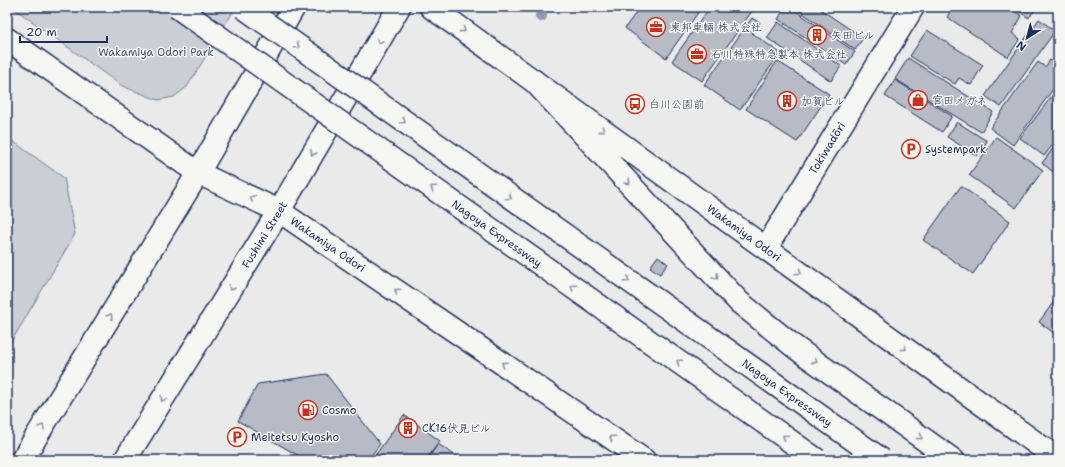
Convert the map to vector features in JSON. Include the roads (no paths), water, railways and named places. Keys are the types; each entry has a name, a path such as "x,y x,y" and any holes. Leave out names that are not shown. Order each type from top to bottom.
{"main road":[{"name":"Nagoya Expressway","path":"178,7 817,460"},
{"name":"Nagoya Expressway","path":"243,7 882,460"},
{"path":"22,460 198,173 294,7"},
{"name":"Fushimi Street","path":"125,460 279,211 398,7"},
{"name":"Wakamiya Odori","path":"431,7 1058,459"},
{"name":"Tokiwadōri","path":"766,248 913,7"},
{"name":"Wakamiya Odori","path":"7,39 198,173 279,211 636,458"},
{"path":"534,81 739,302 796,348 953,460"}],"place":[{"name":"東邦車輛 株式会社","path":"656,27"},
{"name":"矢田ビル","path":"817,35"},
{"name":"石川特殊特急製本 株式会社","path":"697,54"},
{"name":"宮田メガネ","path":"918,100"},
{"name":"加賀ビル","path":"787,101"},
{"name":"白川公園前","path":"635,104"},
{"name":"Systempark","path":"911,149"},
{"name":"Cosmo","path":"308,410"},
{"name":"CK16伏見ビル","path":"408,428"},
{"name":"Meitetsu Kyosho","path":"237,437"}],"park label":[{"name":"Wakamiya Odori Park","path":"156,52"}]}
